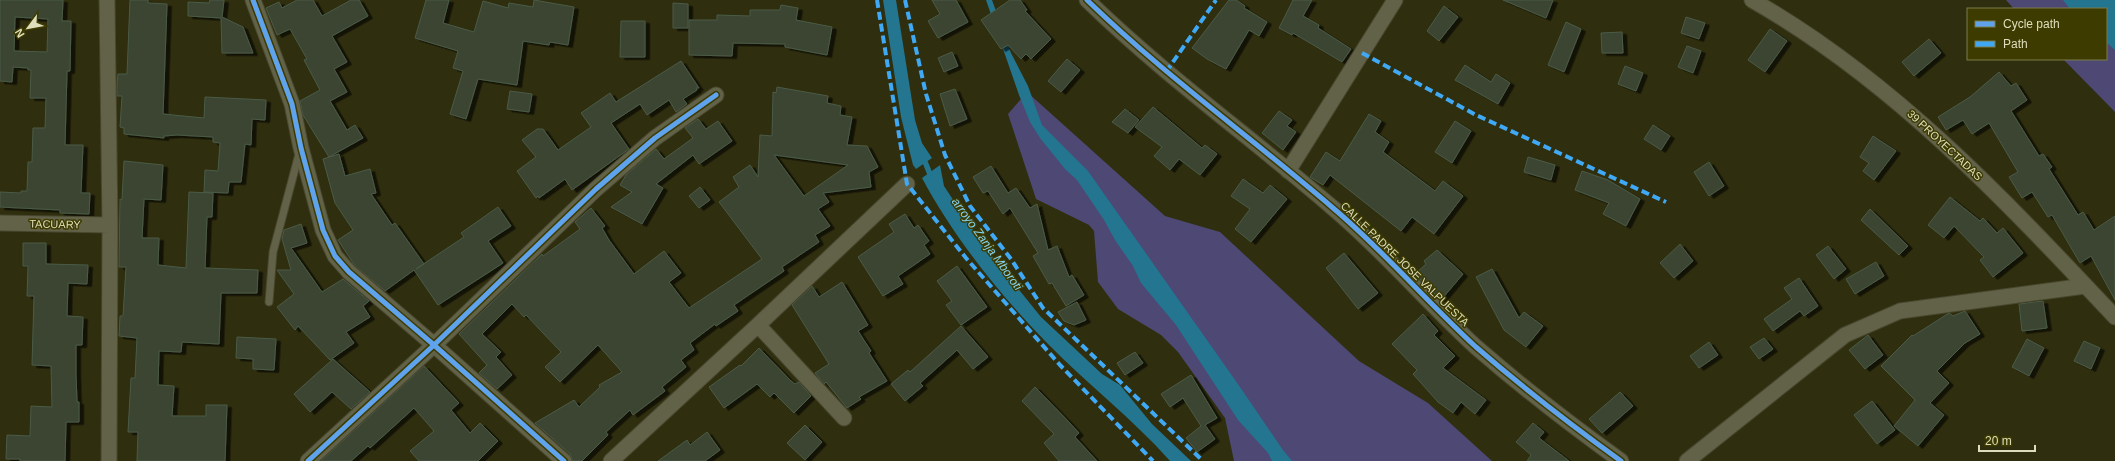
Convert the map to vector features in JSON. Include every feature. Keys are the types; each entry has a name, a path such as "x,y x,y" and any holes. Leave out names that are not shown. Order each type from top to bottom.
{"street":[{"path":"108,0 110,225 108,461"},
{"path":"253,0 292,104 301,148 323,230 335,256 349,272 434,345 564,461"},
{"name":"CALLE PADRE JOSE VALPUESTA","path":"1086,0 1166,72 1334,209 1388,259 1476,346 1575,428 1621,461"},
{"path":"1288,171 1394,0"},
{"name":"39 PROYECTADAS","path":"1752,0 1788,20 1837,54 1905,108 1941,140 2115,317"},
{"path":"308,461 434,345 596,189 654,138 716,96"},
{"path":"611,461 907,184"},
{"name":"TACUARY","path":"0,223 110,225"},
{"path":"1687,461 1845,335 1871,323 1900,311 2085,286"},
{"path":"758,325 844,418"}],"lane":[{"path":"269,302 273,252 301,148"}],"shaded area":[{"path":"2006,0 2115,0 2115,112 2064,60 2107,60 2107,8 2013,8"},
{"path":"1027,92 1165,216 1220,232 1359,361 1428,403 1492,461 1234,461 1225,418 1178,352 1161,335 1118,309 1098,282 1094,231 1089,225 1036,199 1008,114"}],"water":[{"path":"883,0 896,0 915,120 922,143 932,158 916,169 913,165 901,117"},
{"path":"986,0 992,0 1011,53 1028,86 1042,125 1088,171 1292,461 1272,461 1268,453 1238,420 1176,325 1141,283 1133,266 1077,180 1065,169 1040,138 1030,122 1019,95"},
{"path":"2063,0 2115,0 2115,50 2107,43 2107,8 2069,8"},
{"path":"940,165 944,186 983,245 1041,317 1102,374 1120,385 1152,424 1191,461 1170,461 1141,431 1048,344 995,286 948,222 922,178"}],"building":[{"path":"0,0 63,0 62,21 71,21 70,71 67,71 65,145 83,145 81,193 90,193 89,214 60,213 60,210 0,207 0,192 21,193 21,191 27,191 28,162 32,162 33,128 45,128 46,98 30,98 31,70 28,70 28,68 13,67 12,82 0,81","holes":["15,17 48,19 47,52 14,51"]},
{"path":"130,0 148,0 148,3 167,4 163,114 204,118 205,97 266,100 265,120 252,119 251,145 245,144 241,182 229,182 228,193 204,192 205,170 218,171 220,143 213,142 213,137 177,135 164,136 164,138 124,134 124,128 120,127 122,96 117,96 117,84 118,74 127,74"},
{"path":"210,0 224,0 222,17 243,27 253,53 222,53 221,18 188,16 188,2 209,3"},
{"path":"297,0 313,0 322,16 351,0 359,0 368,16 332,36 347,62 334,69 347,92 330,101 347,130 355,125 363,138 329,157 303,115 300,101 320,90 304,60 307,59 290,29 277,35 266,8 279,2 282,8"},
{"path":"426,0 449,0 443,23 474,32 483,1 508,8 509,3 533,7 534,0 574,7 568,45 550,42 549,45 523,41 517,85 478,79 466,119 450,114 463,71 453,68 458,51 415,38"},
{"path":"932,0 956,0 968,22 938,38 928,21 940,14"},
{"path":"1010,0 1020,0 1027,10 1025,11 1051,39 1031,59 1026,54 1021,59 1008,45 1001,49 981,20"},
{"path":"1229,0 1236,0 1245,6 1244,8 1267,22 1259,36 1249,30 1226,69 1207,59 1192,48"},
{"path":"1293,0 1312,0 1303,16 1319,25 1318,28 1351,49 1342,62 1293,33 1292,35 1279,28"},
{"path":"1503,0 1553,0 1546,18"},
{"path":"673,3 688,4 688,28 673,28"},
{"path":"781,5 798,8 796,20 832,27 827,55 785,47 785,44 733,43 732,56 689,55 689,20 717,20 717,15 750,16 750,10 780,10"},
{"path":"1444,6 1458,17 1439,41 1427,31"},
{"path":"1686,17 1705,23 1699,39 1681,33"},
{"path":"621,21 645,21 645,57 620,57"},
{"path":"1566,22 1581,29 1564,72 1548,65"},
{"path":"1770,29 1787,41 1765,72 1748,60"},
{"path":"1622,32 1623,53 1602,53 1601,33"},
{"path":"1929,39 1941,53 1914,76 1902,62"},
{"path":"1687,46 1701,51 1693,73 1678,67"},
{"path":"952,52 958,66 944,72 938,58"},
{"path":"1067,59 1080,70 1061,92 1048,81"},
{"path":"681,61 699,88 696,88 697,90 683,99 687,104 676,112 669,100 647,115 640,104 611,123 629,149 572,190 565,179 539,198 538,196 536,198 517,171 536,157 522,140 537,129 543,129 558,150 591,127 581,113 610,93 616,102"},
{"path":"1465,65 1491,82 1496,74 1510,83 1498,104 1455,80"},
{"path":"1625,66 1643,73 1636,91 1618,84"},
{"path":"1999,72 2011,86 2016,83 2027,100 2011,111 2039,156 2043,154 2052,167 2049,169 2078,215 2083,212 2094,230 2115,216 2115,300 2091,256 2080,263 2052,215 2048,217 2032,192 2022,198 2009,177 2018,172 1989,123 1972,134 1963,120 1946,130 1938,117 1970,97"},
{"path":"777,87 828,96 827,103 841,106 840,115 852,117 847,145 867,146 878,167 869,172 871,187 823,193 829,202 818,209 830,226 815,235 819,242 782,267 784,271 734,305 738,311 716,326 715,324 690,343 694,350 681,360 686,367 662,387 665,391 633,415 630,410 606,432 608,435 582,461 573,461 570,454 535,423 574,400 579,407 600,387 599,385 622,372 598,345 560,382 545,367 561,352 526,315 524,317 512,304 482,334 501,352 496,357 512,375 497,389 479,373 487,365 459,334 542,254 543,256 580,229 575,222 591,208 605,226 602,228 609,240 634,274 664,251 681,273 669,282 689,308 762,259 719,202 739,187 733,177 750,165 758,177 760,135 772,136 773,92 776,93","holes":["774,155 848,165 804,196"]},
{"path":"955,89 967,119 950,126 940,94"},
{"path":"510,91 532,94 529,112 507,109"},
{"path":"1153,107 1202,148 1205,145 1217,154 1200,175 1179,159 1170,170 1154,156 1162,147 1135,127"},
{"path":"1125,109 1139,120 1128,133 1112,122"},
{"path":"1279,111 1292,120 1287,126 1296,132 1283,150 1262,133"},
{"path":"1369,114 1381,121 1375,132 1389,142 1383,152 1435,191 1443,181 1463,196 1434,234 1412,217 1401,231 1330,175 1323,185 1310,177 1326,152 1340,161"},
{"path":"698,119 706,129 718,121 732,141 699,164 693,155 656,184 663,188 642,224 611,207 632,192 620,185 626,175 656,149 664,159 693,138 685,128"},
{"path":"1455,121 1471,131 1452,163 1435,152"},
{"path":"1653,125 1670,136 1661,150 1644,139"},
{"path":"1873,136 1896,151 1874,180 1863,171 1869,163 1860,157"},
{"path":"339,154 345,176 370,169 376,193 371,194 392,225 395,223 424,264 464,237 461,233 498,207 511,226 488,241 503,263 438,305 414,270 385,291 355,266 338,240 353,230 335,203 323,159"},
{"path":"1528,157 1555,165 1551,180 1524,172"},
{"path":"124,161 163,165 161,200 144,199 142,238 159,238 158,265 186,268 189,192 213,193 212,217 207,217 205,268 258,270 257,293 221,293 219,344 182,342 181,352 159,351 158,385 174,386 172,416 206,416 206,405 227,405 225,461 137,461 138,432 128,432 131,378 135,378 137,338 119,336 120,316 123,316 126,267 119,267 120,199 122,200"},
{"path":"1709,162 1724,186 1709,196 1694,172"},
{"path":"991,166 1008,193 1016,188 1030,208 1037,204 1048,250 1057,246 1069,277 1072,275 1084,295 1066,306 1052,283 1049,284 1033,256 1038,253 1010,208 1003,214 988,191 983,193 973,177"},
{"path":"1582,171 1608,180 1640,199 1626,226 1603,214 1609,203 1575,190"},
{"path":"1243,179 1263,193 1270,185 1287,199 1251,242 1235,229 1250,209 1231,196"},
{"path":"700,187 710,200 699,208 689,196"},
{"path":"1950,197 1980,221 1983,218 1997,233 2003,228 2023,253 1993,277 1980,260 1984,257 1954,226 1944,238 1928,225"},
{"path":"1870,209 1908,246 1899,255 1861,220"},
{"path":"905,214 914,228 918,225 929,241 924,245 930,254 898,276 903,284 883,296 858,257 894,232 889,224"},
{"path":"301,224 307,243 291,248 322,292 343,279 369,301 363,306 370,317 346,332 354,343 330,360 298,326 295,330 277,307 294,294 277,270 291,270 282,239 284,230"},
{"path":"23,243 46,243 46,264 88,265 87,284 68,283 67,316 83,317 82,345 76,345 77,402 79,402 79,422 66,422 65,461 20,461 20,459 6,459 7,435 30,436 31,406 52,407 51,366 32,365 34,296 27,296 28,266 23,266"},
{"path":"1680,244 1693,261 1674,278 1660,263"},
{"path":"1828,246 1846,269 1834,279 1816,255"},
{"path":"1437,250 1463,274 1441,300 1415,274 1426,264 1424,261"},
{"path":"1344,253 1378,293 1358,309 1326,268"},
{"path":"1876,262 1884,276 1855,294 1846,279"},
{"path":"957,266 987,307 961,325 946,305 952,301 937,281"},
{"path":"1492,269 1519,318 1524,312 1543,326 1526,347 1504,330 1476,277"},
{"path":"1799,278 1818,306 1804,316 1800,311 1773,331 1764,319 1792,299 1784,288"},
{"path":"842,282 868,325 858,331 871,351 869,353 887,381 859,397 861,399 847,408 826,382 824,384 815,373 829,364 792,305 812,286 819,297"},
{"path":"2043,301 2047,328 2022,331 2019,304"},
{"path":"1077,302 1086,320 1074,325 1064,321 1058,312"},
{"path":"1965,311 1980,334 1965,343 1937,371 1949,383 1930,403 1944,415 1918,446 1894,426 1915,400 1881,366 1912,335 1913,336 1949,313 1953,316"},
{"path":"1423,314 1438,331 1434,335 1455,356 1443,368 1486,400 1475,414 1461,402 1453,413 1438,402 1413,374 1417,370 1392,344"},
{"path":"961,326 988,357 973,369 957,350 920,383 923,386 905,401 891,384 908,370 910,372"},
{"path":"1868,335 1883,355 1865,369 1849,350"},
{"path":"237,337 276,339 274,370 253,369 253,359 236,358"},
{"path":"1764,338 1773,349 1759,359 1750,347"},
{"path":"2027,339 2044,348 2029,376 2012,367"},
{"path":"2084,341 2100,348 2091,369 2074,361"},
{"path":"1709,342 1718,355 1699,368 1690,356"},
{"path":"759,348 790,380 795,384 799,382 811,396 794,413 774,393 770,397 757,384 724,408 709,387 740,365 741,366"},
{"path":"1135,352 1143,363 1125,375 1117,363"},
{"path":"333,359 370,392 351,409 332,392 310,412 294,394"},
{"path":"424,366 459,403 451,410 470,433 480,423 498,441 478,461 419,461 410,451 434,431 414,408 370,448 368,446 351,461 321,461"},
{"path":"1191,375 1217,418 1205,425 1215,439 1197,452 1186,438 1201,426 1183,398 1170,407 1161,394"},
{"path":"1035,387 1079,433 1075,437 1097,461 1059,461 1044,443 1054,434 1022,401"},
{"path":"1620,392 1633,406 1602,433 1589,419"},
{"path":"1872,401 1895,430 1877,444 1854,415"},
{"path":"1533,423 1544,432 1539,438 1569,461 1527,461 1531,455 1516,442"},
{"path":"805,425 822,442 805,460 787,443"},
{"path":"707,432 720,450 705,461 658,461 687,440 690,445"}],"waterway":[{"name":"arroyo Zanja Mboroti","path":"923,157 932,179"}],"marked path":[{"path":"877,0 907,184 966,258 1060,365 1153,461"},
{"path":"905,0 926,94 945,155 970,206 1011,259 1043,308 1203,461"},
{"path":"1166,72 1216,0"},
{"path":"1362,53 1476,115 1666,202"}],"cycle path":[{"path":"253,0 292,104 301,148 323,230 335,256 349,272 434,345 564,461"},
{"path":"1087,0 1116,28 1177,80 1352,224 1476,347 1547,406 1621,461"},
{"path":"308,461 434,345 596,189 655,138 716,95"}]}
